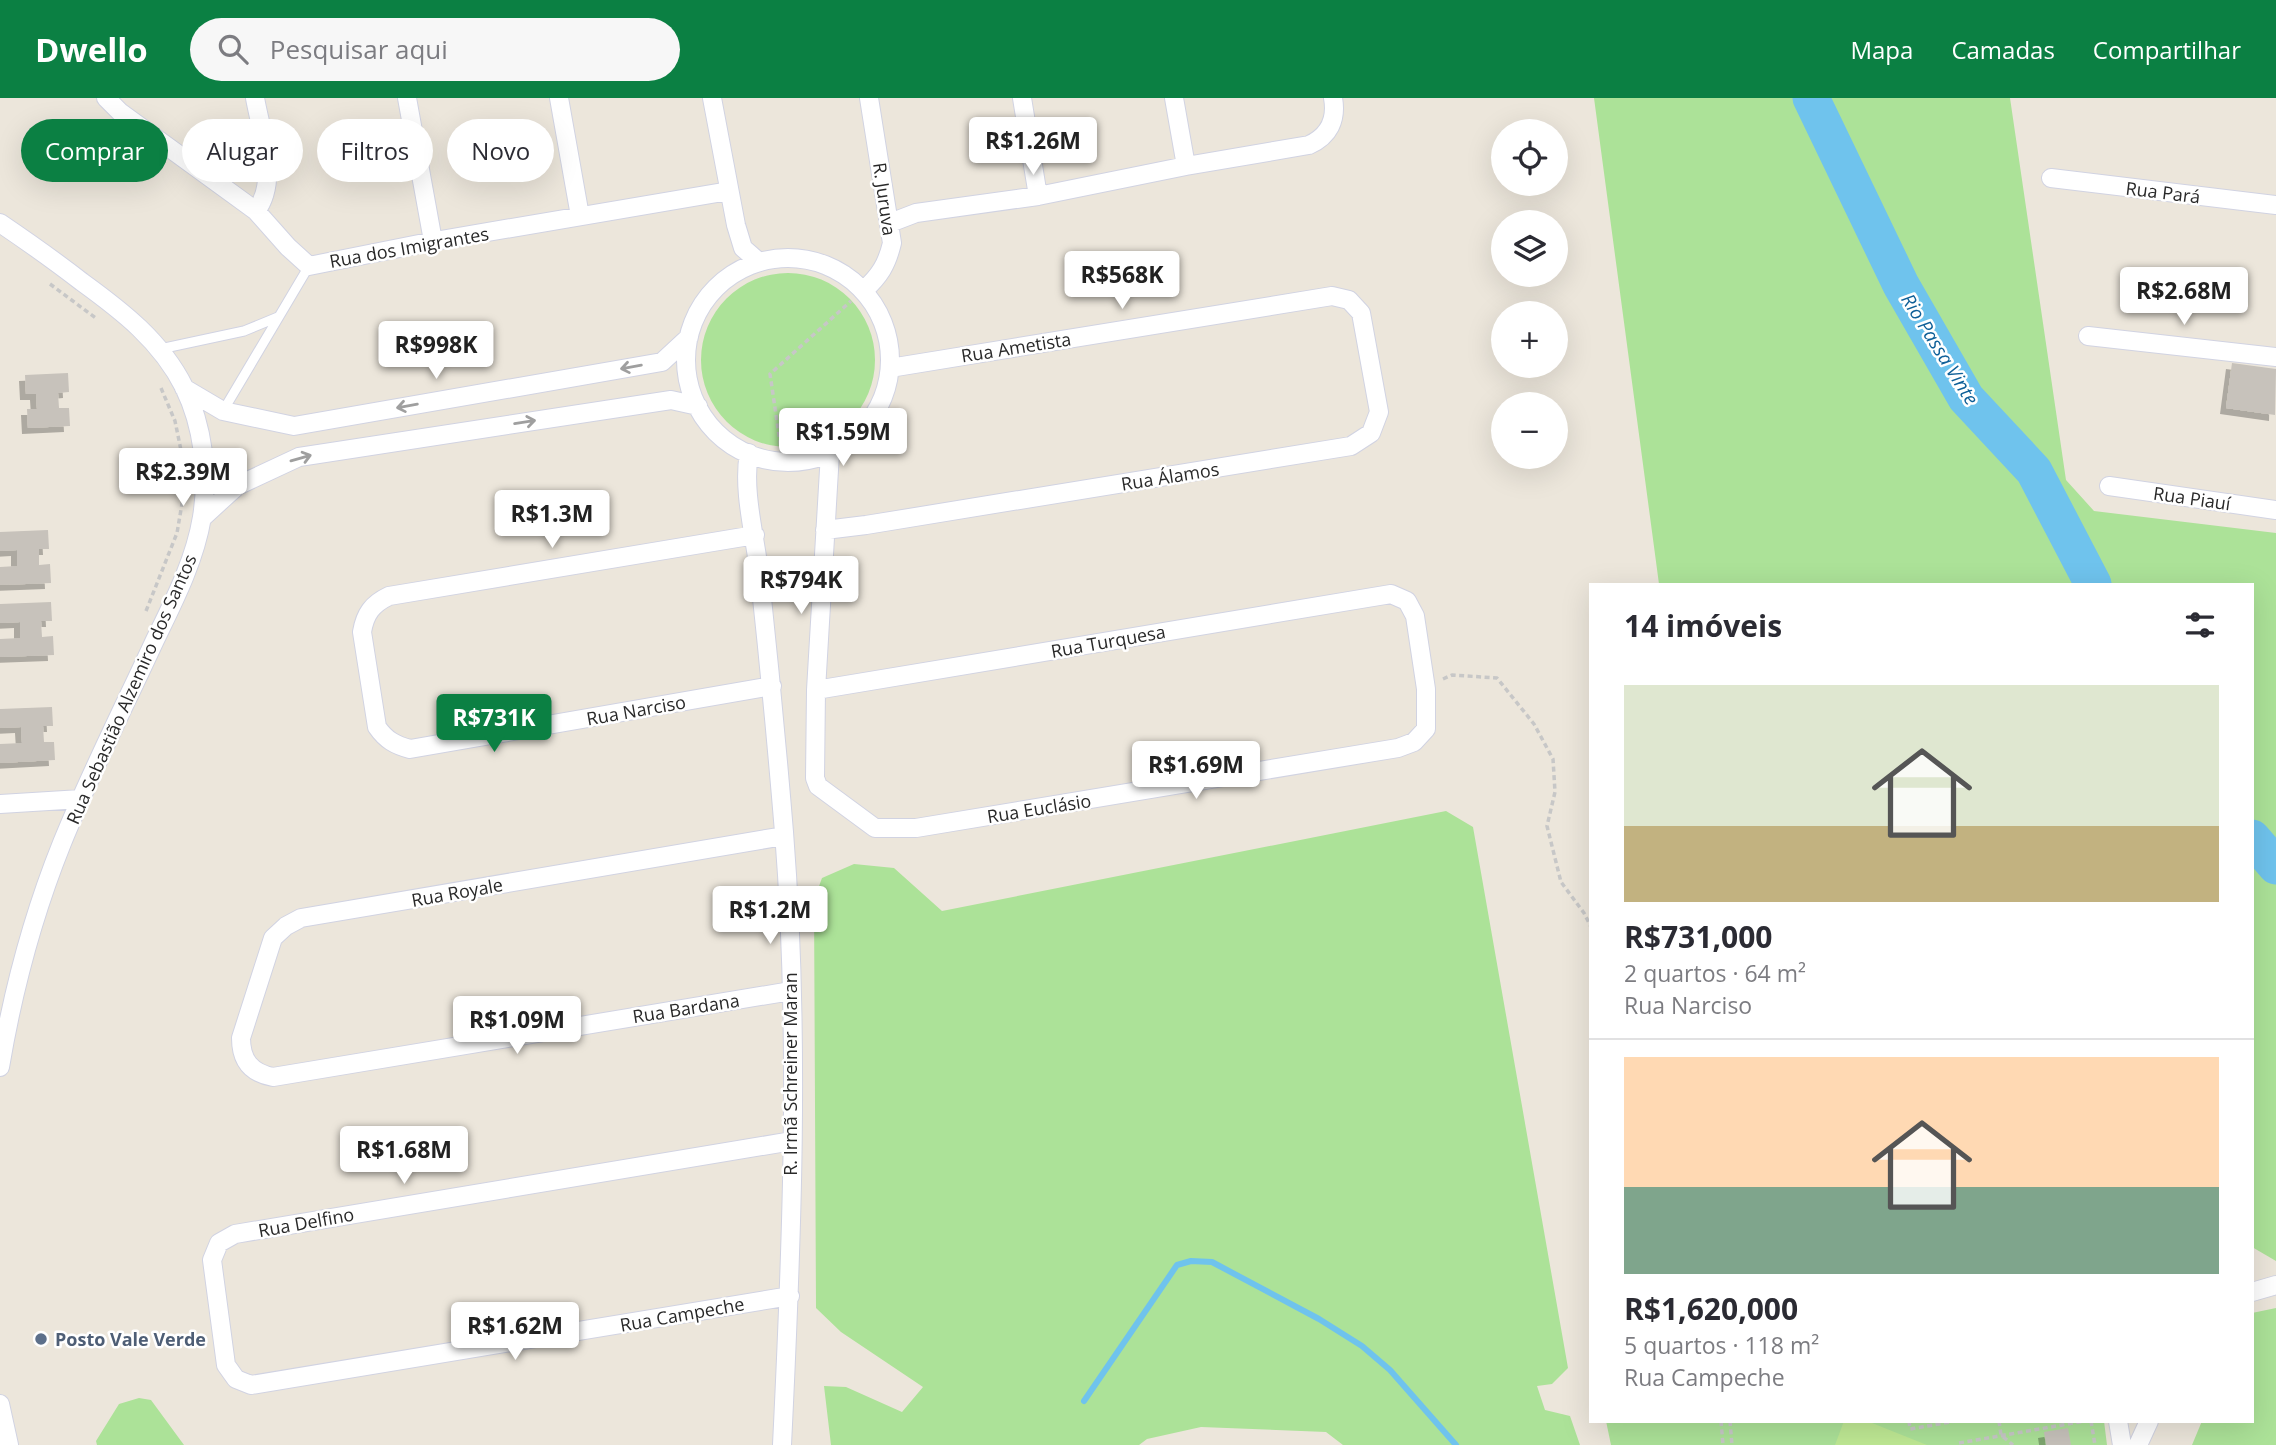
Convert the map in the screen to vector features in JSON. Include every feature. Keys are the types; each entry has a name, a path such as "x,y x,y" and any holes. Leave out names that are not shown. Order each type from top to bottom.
{"street":[{"name":"Rua dos Imigrantes","path":"106,98 120,112 256,211 309,266 729,191"},
{"path":"255,98 267,167 262,202 256,211"},
{"path":"407,98 433,242"},
{"path":"559,98 580,216"},
{"path":"712,98 729,191 743,248 759,262"},
{"name":"R. Juruva","path":"863,291 878,278 888,261 892,243 869,98"},
{"path":"1022,98 1038,196"},
{"path":"1174,98 1186,166"},
{"path":"890,223 916,213 1038,196 1186,166 1309,145 1320,140 1329,131 1334,120 1333,98"},
{"name":"Rua Pará","path":"2051,178 2276,205"},
{"name":"Rua Sebastião Alzemiro dos Santos","path":"0,223 129,316 160,349 184,388 195,418 204,456 205,488 195,547 178,592 81,799 54,864 21,963 0,1067"},
{"path":"787,258 815,261 841,273 863,291 877,311 887,335 890,368 881,402 873,417 849,442 830,453 809,459 783,461 749,453 719,434 698,406 687,373 689,337 703,304 714,290 727,278 759,262 787,258"},
{"name":"Rua Ametista","path":"890,368 1332,296 1349,300"},
{"name":"Rua Álamos","path":"825,530 1352,446 1371,433 1379,412 1361,313 1349,300"},
{"path":"2088,336 2276,356"},
{"path":"184,388 223,411 293,426 662,362 689,337"},
{"path":"202,518 237,486 299,457 671,400 698,406"},
{"name":"R. Irmã Schreiner Maran","path":"749,453 746,474 772,686 784,836 791,990 790,1296 782,1445"},
{"path":"816,690 830,453"},
{"name":"Rua Piauí","path":"2109,486 2276,510"},
{"name":"Rua Narciso","path":"755,536 389,596 370,610 364,620 362,632 377,727 385,738 410,750 772,686"},
{"name":"Rua Turquesa","path":"816,690 1383,594 1400,596"},
{"name":"Rua Euclásio","path":"816,690 815,778 818,786 875,828 916,828 1398,748 1414,743 1426,729 1426,689 1415,616 1407,601 1400,596"},
{"path":"0,804 81,799"},
{"name":"Rua Royale","path":"252,1069 241,1049 241,1038 256,990 273,938 286,926 301,918 784,836"},
{"name":"Rua Bardana","path":"252,1069 273,1077 791,990"},
{"name":"Rua Delfino","path":"243,1383 236,1379 226,1365 212,1260 214,1251 226,1237 792,1140"},
{"path":"2254,1291 2276,1285"},
{"name":"Rua Campeche","path":"243,1383 260,1385 790,1296"},
{"path":"0,1405 9,1445"},
{"path":"2118,1423 2122,1445"},
{"path":"2138,1445 2148,1423"}],"lane":[{"path":"223,411 309,266"},
{"path":"160,349 244,331 278,317"}],"path":[{"path":"42,277 103,324"},
{"path":"783,461 770,374 863,291"},
{"path":"157,378 175,421 184,465"},
{"path":"143,619 177,533 184,488"},
{"path":"1426,689 1452,675 1497,678 1534,724 1553,759 1555,792 1547,826 1561,882 1589,923"},
{"path":"1721,1423 1723,1445"},
{"path":"1730,1423 1732,1445"},
{"path":"1909,1423 1910,1429 1944,1423"},
{"path":"1999,1423 2001,1435 2013,1445"},
{"path":"1963,1445 1959,1443 2073,1423"},
{"path":"2091,1423 2095,1445"}],"green space":[{"path":"1594,98 2010,98 2066,480 2094,511 2276,533 2276,1261 2254,1248 2254,583 1659,583"},
{"path":"788,273 821,280 849,299 868,327 875,360 868,393 849,421 821,440 788,447 755,440 727,421 708,393 701,360 708,327 727,299 755,280"},
{"path":"1446,811 1473,827 1568,1368 1552,1384 1537,1386 1545,1410 1570,1416 1580,1445 1343,1445 1326,1432 1201,1427 1147,1439 1139,1445 831,1445 824,1386 846,1387 902,1412 923,1387 841,1332 816,1308 814,900 822,878 854,864 894,868 942,911"},
{"path":"2276,1308 2276,1445 2192,1445 2201,1423 2254,1423 2254,1313"},
{"path":"139,1398 151,1400 184,1445 97,1445 96,1441 119,1404"},
{"path":"1606,1423 2104,1423 2107,1445 1611,1445"},
{"path":"1843,1423 1872,1423 1927,1445 1835,1445"}],"building":[{"path":"2232,363 2276,369 2275,415 2226,408"},
{"path":"68,373 69,392 58,393 59,408 69,408 70,426 28,428 27,409 37,409 36,394 26,394 25,375"},
{"path":"48,530 49,549 39,549 39,565 50,564 51,583 0,585 0,567 17,566 17,550 0,551 0,532"},
{"path":"51,602 52,621 41,621 42,637 53,636 54,655 0,657 0,639 20,638 20,622 0,623 0,604"},
{"path":"52,707 53,726 43,726 44,742 54,742 55,760 0,763 0,744 22,743 21,727 0,728 0,709"},
{"path":"2068,1428 2071,1445 2046,1445 2044,1432"}],"waterway":[{"name":"Rio Passa Vinte","path":"1811,98 1901,285 1966,398 2034,471 2092,583"},
{"name":"Rio Passa Vinte","path":"2254,840 2276,866"},
{"path":"1084,1401 1177,1265 1191,1261 1212,1262 1319,1319 1362,1346 1390,1370 1456,1445"}],"place":[{"name":"Posto Vale Verde","path":"41,1339"}]}
